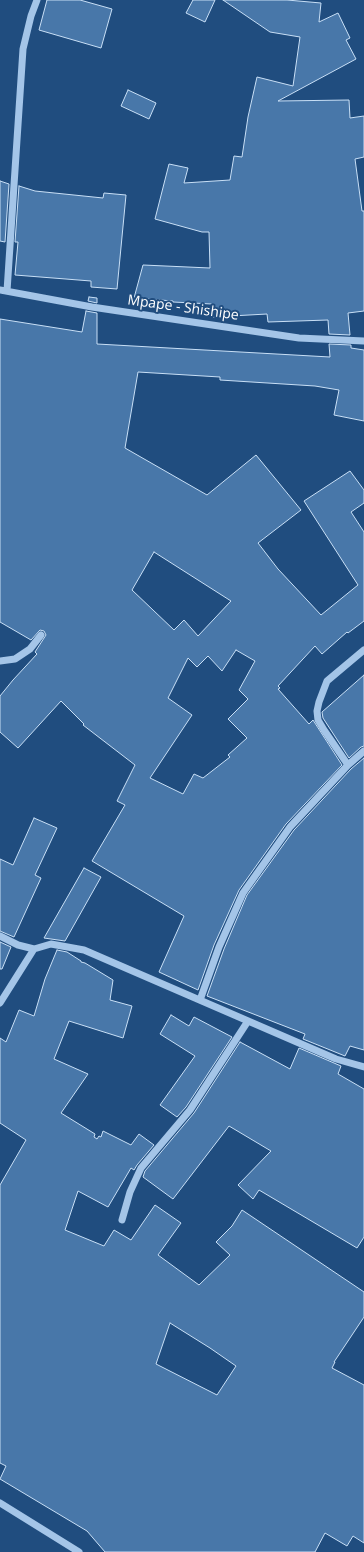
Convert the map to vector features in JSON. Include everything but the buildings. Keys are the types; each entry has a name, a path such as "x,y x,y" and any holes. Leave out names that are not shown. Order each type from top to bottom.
{"street":[{"path":"4,291 23,49 37,0"},
{"name":"Mpape - Shishipe","path":"4,291 92,307 299,338 364,341"},
{"path":"0,661 15,659 30,649 41,635"},
{"path":"348,766 318,720 317,711 327,681 364,650"},
{"path":"200,1000 219,947 243,893 290,827 364,751"},
{"path":"0,936 18,945 34,949 51,944 84,950 336,1059 364,1067"},
{"path":"0,1003 34,949"},
{"path":"122,1220 130,1192 141,1168 190,1110 248,1021"},
{"path":"0,1503 79,1552"}]}
